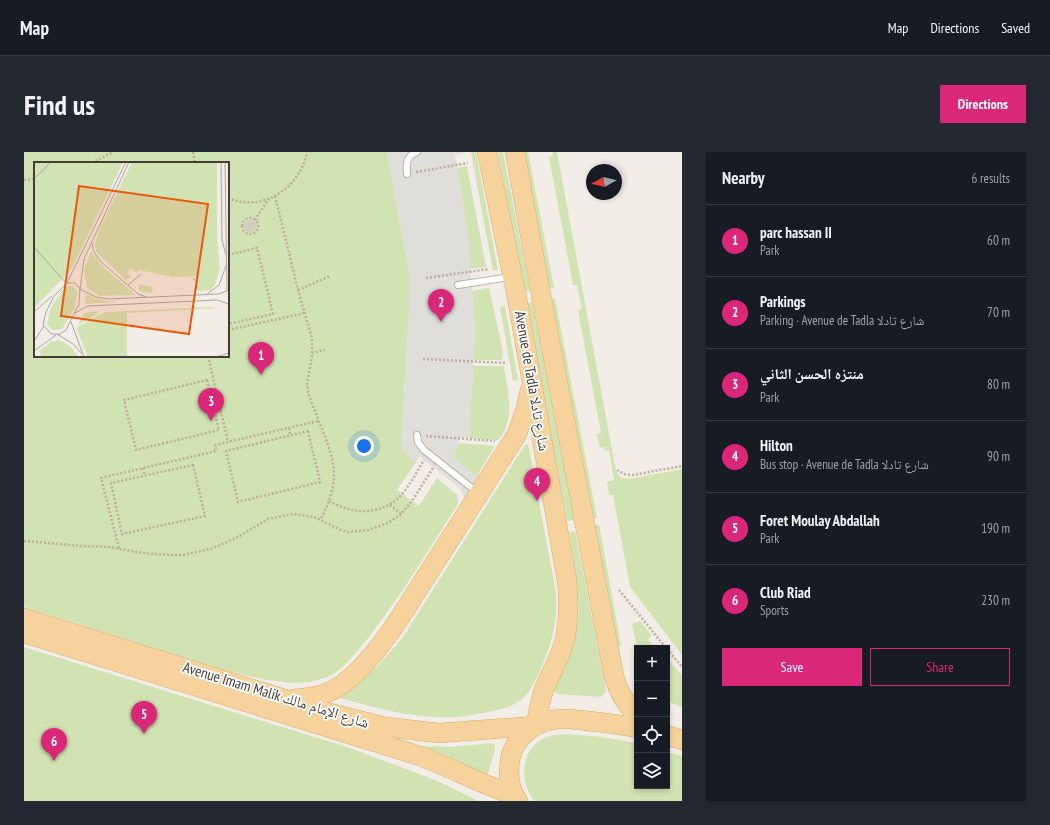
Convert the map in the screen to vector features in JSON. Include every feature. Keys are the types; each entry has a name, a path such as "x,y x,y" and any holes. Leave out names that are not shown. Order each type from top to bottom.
{"main road":[{"name":"Avenue de Tadla شارع تادلا","path":"487,152 531,379 567,581 569,600 568,620 564,640 559,658 545,688 535,726"},
{"name":"Avenue de Tadla شارع تادلا","path":"515,152 614,676 626,702 634,711"},
{"path":"288,700 311,697 328,692 340,685 382,644 517,434 526,408 531,379"},
{"name":"Avenue Imam Malik شارع الإمام مالك","path":"24,618 366,723 418,732 439,733 459,733 535,726"},
{"name":"Avenue Imam Malik شارع الإمام مالك","path":"24,633 420,756 496,788 515,799"},
{"path":"515,799 510,782 509,769 511,756 516,744 524,734 535,726 552,719 570,719 610,722 634,727"},
{"path":"670,737 682,740"}],"lane":[{"path":"407,174 406,163 411,155 416,152"},
{"path":"458,285 512,277"},
{"path":"417,435 418,442 421,447 480,493"}],"path":[{"path":"94,162 113,152"},
{"path":"193,152 195,162"},
{"path":"229,198 250,202 275,196 291,184 298,176 302,168 306,152"},
{"path":"407,174 468,163"},
{"path":"24,180 34,179"},
{"path":"275,196 298,290 312,338 312,353 308,374 308,392 334,466 333,484 329,502 321,519"},
{"path":"255,220 269,198"},
{"path":"252,218 255,220 258,226 256,232 249,235 243,232 241,225 245,219 252,218"},
{"path":"229,255 257,248 273,314 229,324"},
{"path":"426,278 489,269"},
{"path":"298,290 330,276"},
{"path":"229,330 305,313"},
{"path":"312,353 325,350"},
{"path":"208,357 228,442"},
{"path":"423,359 507,363"},
{"path":"208,382 219,430 136,450 124,400 207,380 208,382 214,381"},
{"path":"119,548 101,478 216,451 215,445 318,421"},
{"path":"289,428 290,436"},
{"path":"308,431 320,482 238,502 226,451 290,436 308,431"},
{"path":"417,435 500,442"},
{"path":"329,502 344,509 360,511 376,510 390,505 402,494 428,453"},
{"path":"24,541 119,548 156,555 184,555 226,544 258,524 277,517 300,514 321,519 329,525 341,530 357,532 378,527 394,520 401,514 412,501 438,461"},
{"path":"193,465 204,516 122,534 111,483 145,476 193,465"},
{"path":"617,470 624,474 633,475 682,466"},
{"path":"143,468 145,476"},
{"path":"390,505 401,514"},
{"path":"619,590 665,645"},
{"path":"670,652 682,667"}],"green space":[{"path":"24,152 387,152 409,272 409,312 401,445 404,452 416,462 397,490 419,506 437,478 457,495 458,504 403,590 369,637 347,663 339,670 330,676 311,682 293,683 267,680 230,672 24,607"},
{"path":"471,152 476,152 498,270 493,271"},
{"path":"498,152 503,152 530,291 524,292"},
{"path":"523,152 528,152 554,288 549,288"},
{"path":"552,152 557,152 616,471 620,477 629,479 682,469 682,655 630,587 613,495 609,495 607,482 614,480 609,450 605,451 604,447 600,448 597,434 601,433 578,310 582,309 577,285 573,285 549,157 553,156"},
{"path":"467,166 486,267 470,269 468,235 457,168"},
{"path":"489,288 503,351 502,360 473,360 475,332 472,291"},
{"path":"550,298 555,298 597,518 592,519"},
{"path":"532,302 574,520 567,521 526,303"},
{"path":"505,306 518,380 513,381 500,307"},
{"path":"473,366 504,366 509,414 504,432 498,440 469,438"},
{"path":"458,443 495,446 478,474 474,474 453,458"},
{"path":"528,444 556,597 555,625 550,643 544,661 529,692 517,703 508,707 460,717 430,717 400,713 340,698 377,667 403,637 525,445"},
{"path":"599,524 621,645 617,649 593,526"},
{"path":"575,531 606,688 606,692 601,697 557,694 554,691 558,677 573,643 578,623 579,611 577,584 569,532"},
{"path":"640,621 652,636 648,639 653,645 636,645 632,624"},
{"path":"24,647 350,748 435,780 479,801 24,801"},
{"path":"670,661 682,676 682,707 670,702"},
{"path":"566,734 601,737 634,742 634,789 670,789 670,753 682,756 682,801 535,801 529,793 526,784 524,774 525,764 533,747 540,740 552,735"},
{"path":"492,743 495,745 495,748 489,772 486,774 419,746 453,747"}],"shaded area":[{"path":"387,152 465,153 455,155 468,235 475,332 469,438 460,437 453,457 474,474 486,474 466,505 462,492 456,485 419,456 416,462 404,452 401,445 409,312 409,272"}],"building":[{"path":"248,220 252,220 256,226 252,232 248,232 244,228 244,224"}],"place":[{"name":"Parkings","path":"441,322"},
{"name":"parc hassan II","path":"261,375"},
{"name":"منتزه الحسن الثاني","path":"211,421"},
{"name":"Hilton","path":"537,501"},
{"name":"Foret Moulay Abdallah","path":"144,734"},
{"name":"Club Riad","path":"54,761"}]}
